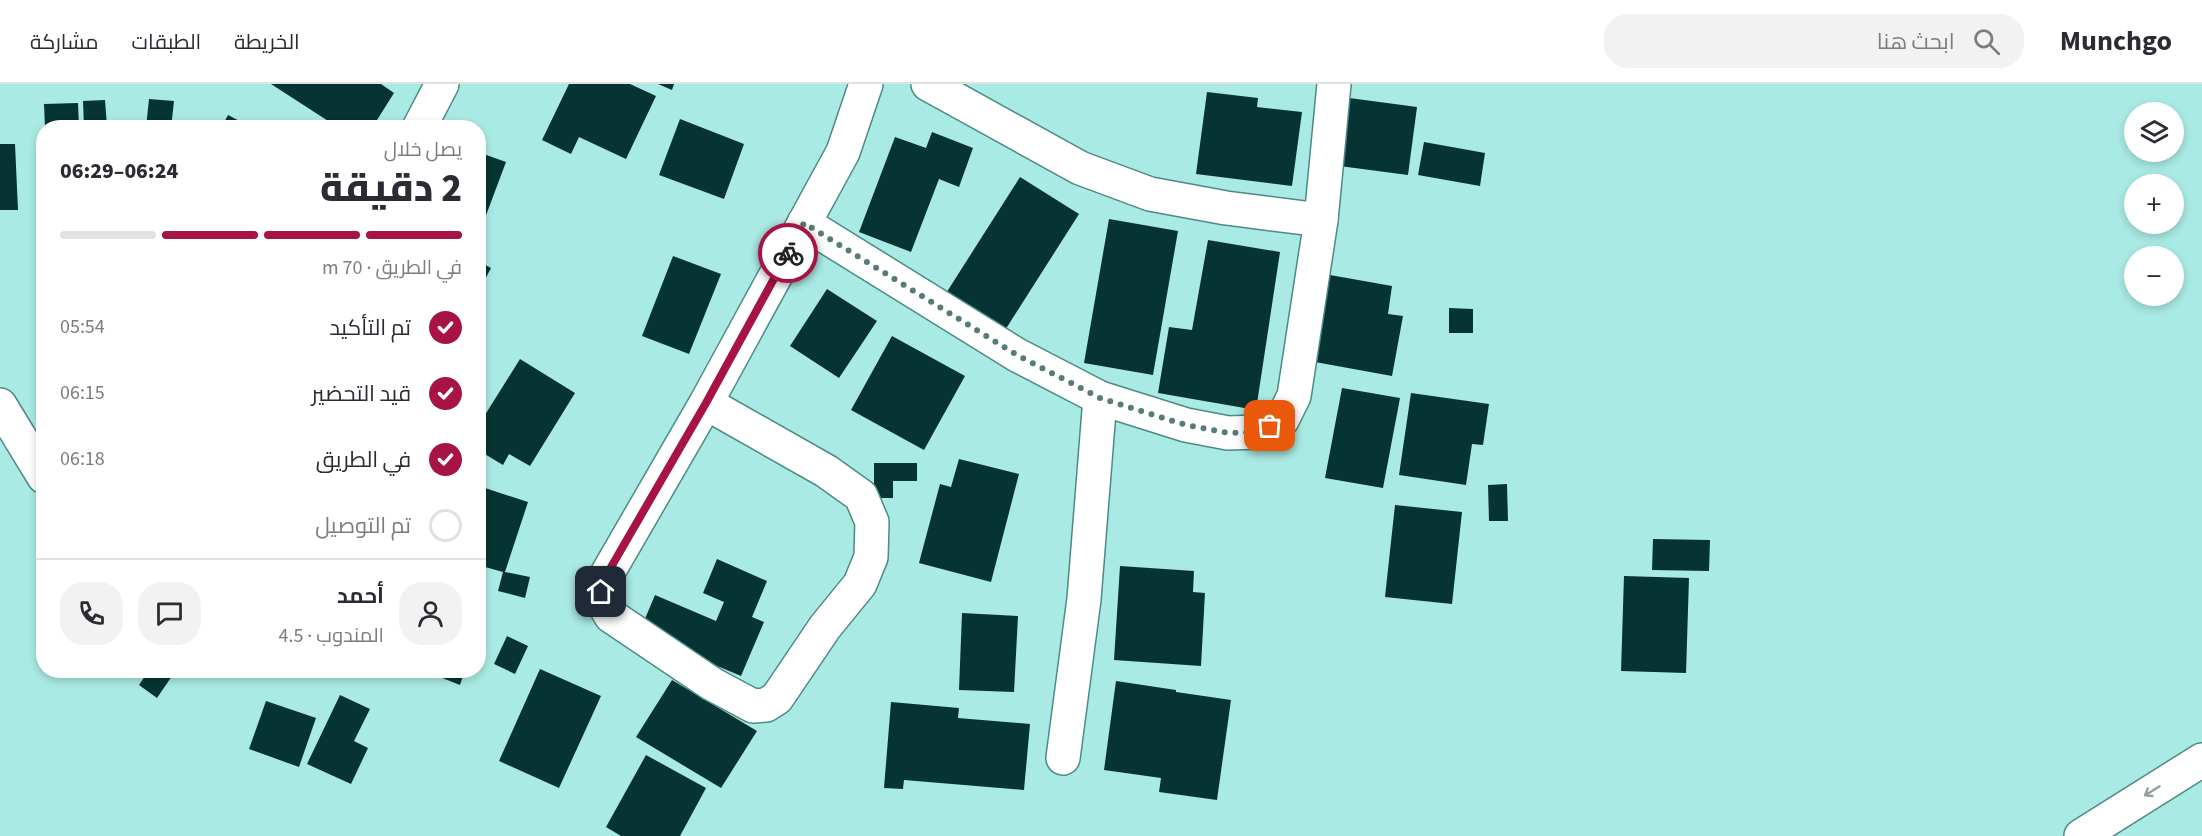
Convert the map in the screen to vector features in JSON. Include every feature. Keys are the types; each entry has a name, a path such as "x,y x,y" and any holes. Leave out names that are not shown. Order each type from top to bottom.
{"main road":[{"path":"423,120 442,84"},
{"path":"706,403 826,471 861,496 872,522 871,557 860,584 825,627 777,698 766,705 753,706 712,684 611,616 604,606 601,592 603,581 706,403 843,152 867,84"},
{"path":"928,84 1080,168 1150,194 1226,208 1321,220"},
{"path":"804,223 1017,355 1100,398 1186,425 1228,433 1258,432 1282,420 1294,396 1321,220 1334,84"},
{"path":"1063,758 1084,599 1100,398"},
{"path":"0,405 36,464"},
{"path":"2081,836 2202,760"}],"building":[{"path":"271,84 381,84 394,93 377,120 327,120"},
{"path":"569,84 630,84 656,96 626,159 579,137 571,154 542,140"},
{"path":"658,84 674,84 672,90"},
{"path":"1207,92 1258,98 1257,107 1302,112 1292,186 1196,174"},
{"path":"1342,97 1417,107 1408,175 1332,165"},
{"path":"149,99 174,101 172,120 147,120"},
{"path":"105,100 107,120 84,120 83,101"},
{"path":"78,103 79,120 45,120 44,104"},
{"path":"228,115 238,120 225,120"},
{"path":"680,119 744,144 724,199 659,175"},
{"path":"932,132 973,148 959,187 939,179 911,252 859,232 895,137 926,148"},
{"path":"1424,142 1485,153 1480,186 1418,175"},
{"path":"0,144 15,144 18,210 0,210"},
{"path":"486,155 506,162 486,215"},
{"path":"1020,177 1079,214 1002,335 943,298"},
{"path":"1109,219 1178,231 1153,375 1084,363"},
{"path":"1208,240 1280,252 1256,410 1158,393 1169,327 1192,330"},
{"path":"673,256 721,274 689,354 642,336"},
{"path":"486,265 491,268 486,278"},
{"path":"1330,275 1392,286 1388,314 1403,316 1392,376 1315,362"},
{"path":"827,289 877,321 839,378 790,346"},
{"path":"1449,308 1473,309 1473,333 1449,333"},
{"path":"892,336 965,376 924,450 851,410"},
{"path":"520,359 575,393 530,466 509,454 503,465 486,455 486,413"},
{"path":"1342,388 1400,398 1383,488 1325,478"},
{"path":"1411,393 1489,404 1483,445 1472,444 1466,485 1399,475"},
{"path":"959,459 1019,474 991,582 919,563 940,484 951,487"},
{"path":"874,463 917,463 917,481 893,481 893,498 874,498"},
{"path":"1507,484 1508,521 1489,521 1488,485"},
{"path":"486,488 528,502 505,572 530,577 525,598 498,591 503,572 486,567"},
{"path":"1395,505 1462,512 1452,604 1385,597"},
{"path":"1653,539 1710,540 1709,571 1652,570"},
{"path":"717,559 767,581 752,617 764,622 741,676 639,633 655,595 716,621 724,602 703,593"},
{"path":"1120,566 1194,571 1193,592 1205,593 1201,666 1114,660"},
{"path":"1624,576 1689,578 1686,673 1621,671"},
{"path":"962,613 1018,616 1014,692 959,690"},
{"path":"507,636 528,646 515,674 494,664"},
{"path":"540,669 601,696 559,788 499,761"},
{"path":"144,678 171,678 157,698 139,685"},
{"path":"442,678 462,678 460,685"},
{"path":"672,680 757,731 721,788 636,737"},
{"path":"1116,681 1231,700 1217,800 1159,792 1161,778 1104,770"},
{"path":"340,695 370,709 354,741 368,748 351,784 307,764"},
{"path":"266,701 316,718 299,767 249,749"},
{"path":"891,702 959,708 958,718 1030,724 1024,790 904,780 903,789 884,788"},
{"path":"646,755 706,788 680,836 621,836 606,827"}],"way so far":[{"path":"788,253 804,223 1017,355 1100,398 1186,425 1228,433 1258,432 1270,426"}],"route":[{"path":"601,592 603,581 706,403 788,253"}]}
